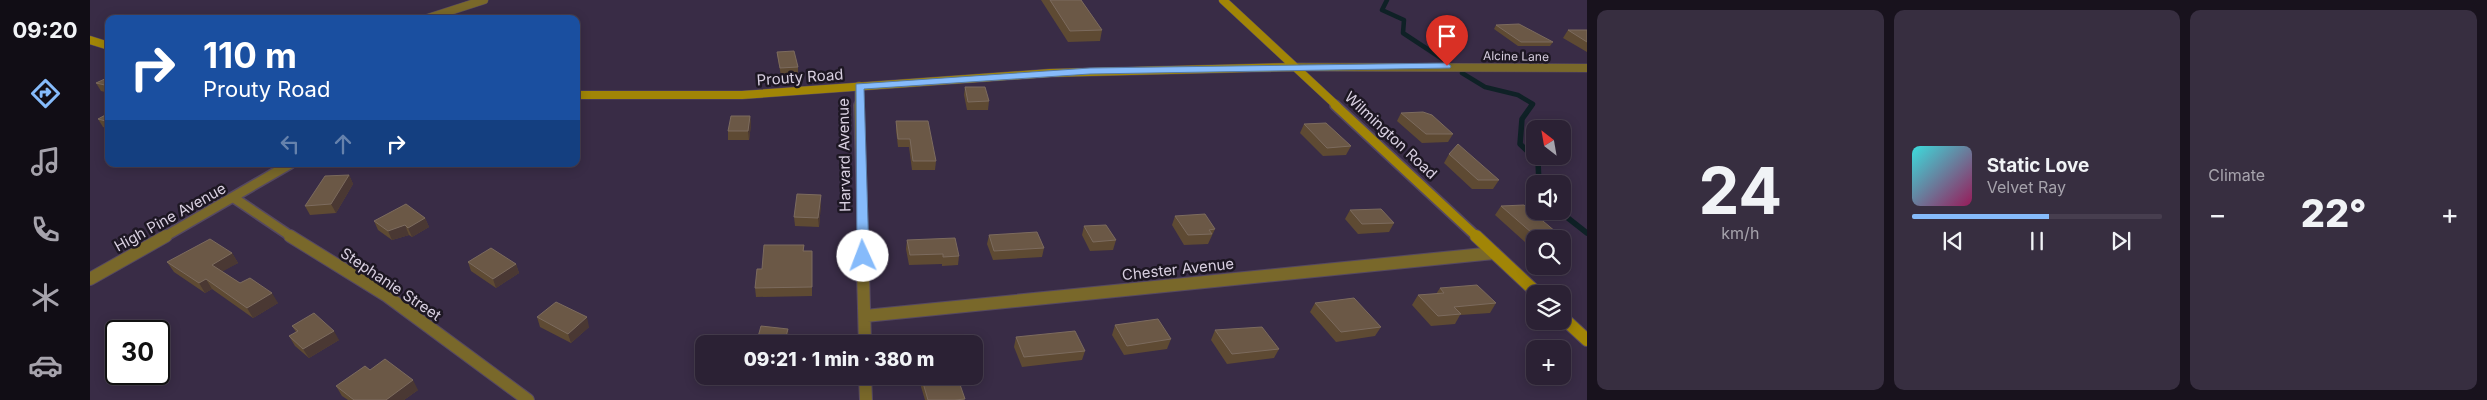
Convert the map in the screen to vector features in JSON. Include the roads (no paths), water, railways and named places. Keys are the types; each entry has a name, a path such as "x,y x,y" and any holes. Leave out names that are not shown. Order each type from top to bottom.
{"street":[{"path":"437,15 484,0"},
{"name":"Wilmington Road","path":"1223,0 1528,285"},
{"path":"90,40 105,45"},
{"name":"Alcine Lane","path":"1294,67 1587,68"},
{"name":"Prouty Road","path":"580,95 718,96 1070,72 1294,67"},
{"name":"Harvard Avenue","path":"859,86 865,335"},
{"name":"High Pine Avenue","path":"90,279 285,167"},
{"name":"Stephanie Street","path":"234,198 265,222 387,296 528,400"},
{"name":"Chester Avenue","path":"865,316 1494,253"},
{"path":"1571,325 1587,340"},
{"path":"866,385 866,400"}],"waterway":[{"path":"1387,0 1382,10 1404,20 1403,33 1444,60"},
{"path":"1462,73 1485,87 1518,95 1532,105"},
{"path":"1532,105 1522,119 1520,144 1538,161 1539,175"},
{"path":"1570,220 1587,233"}]}
